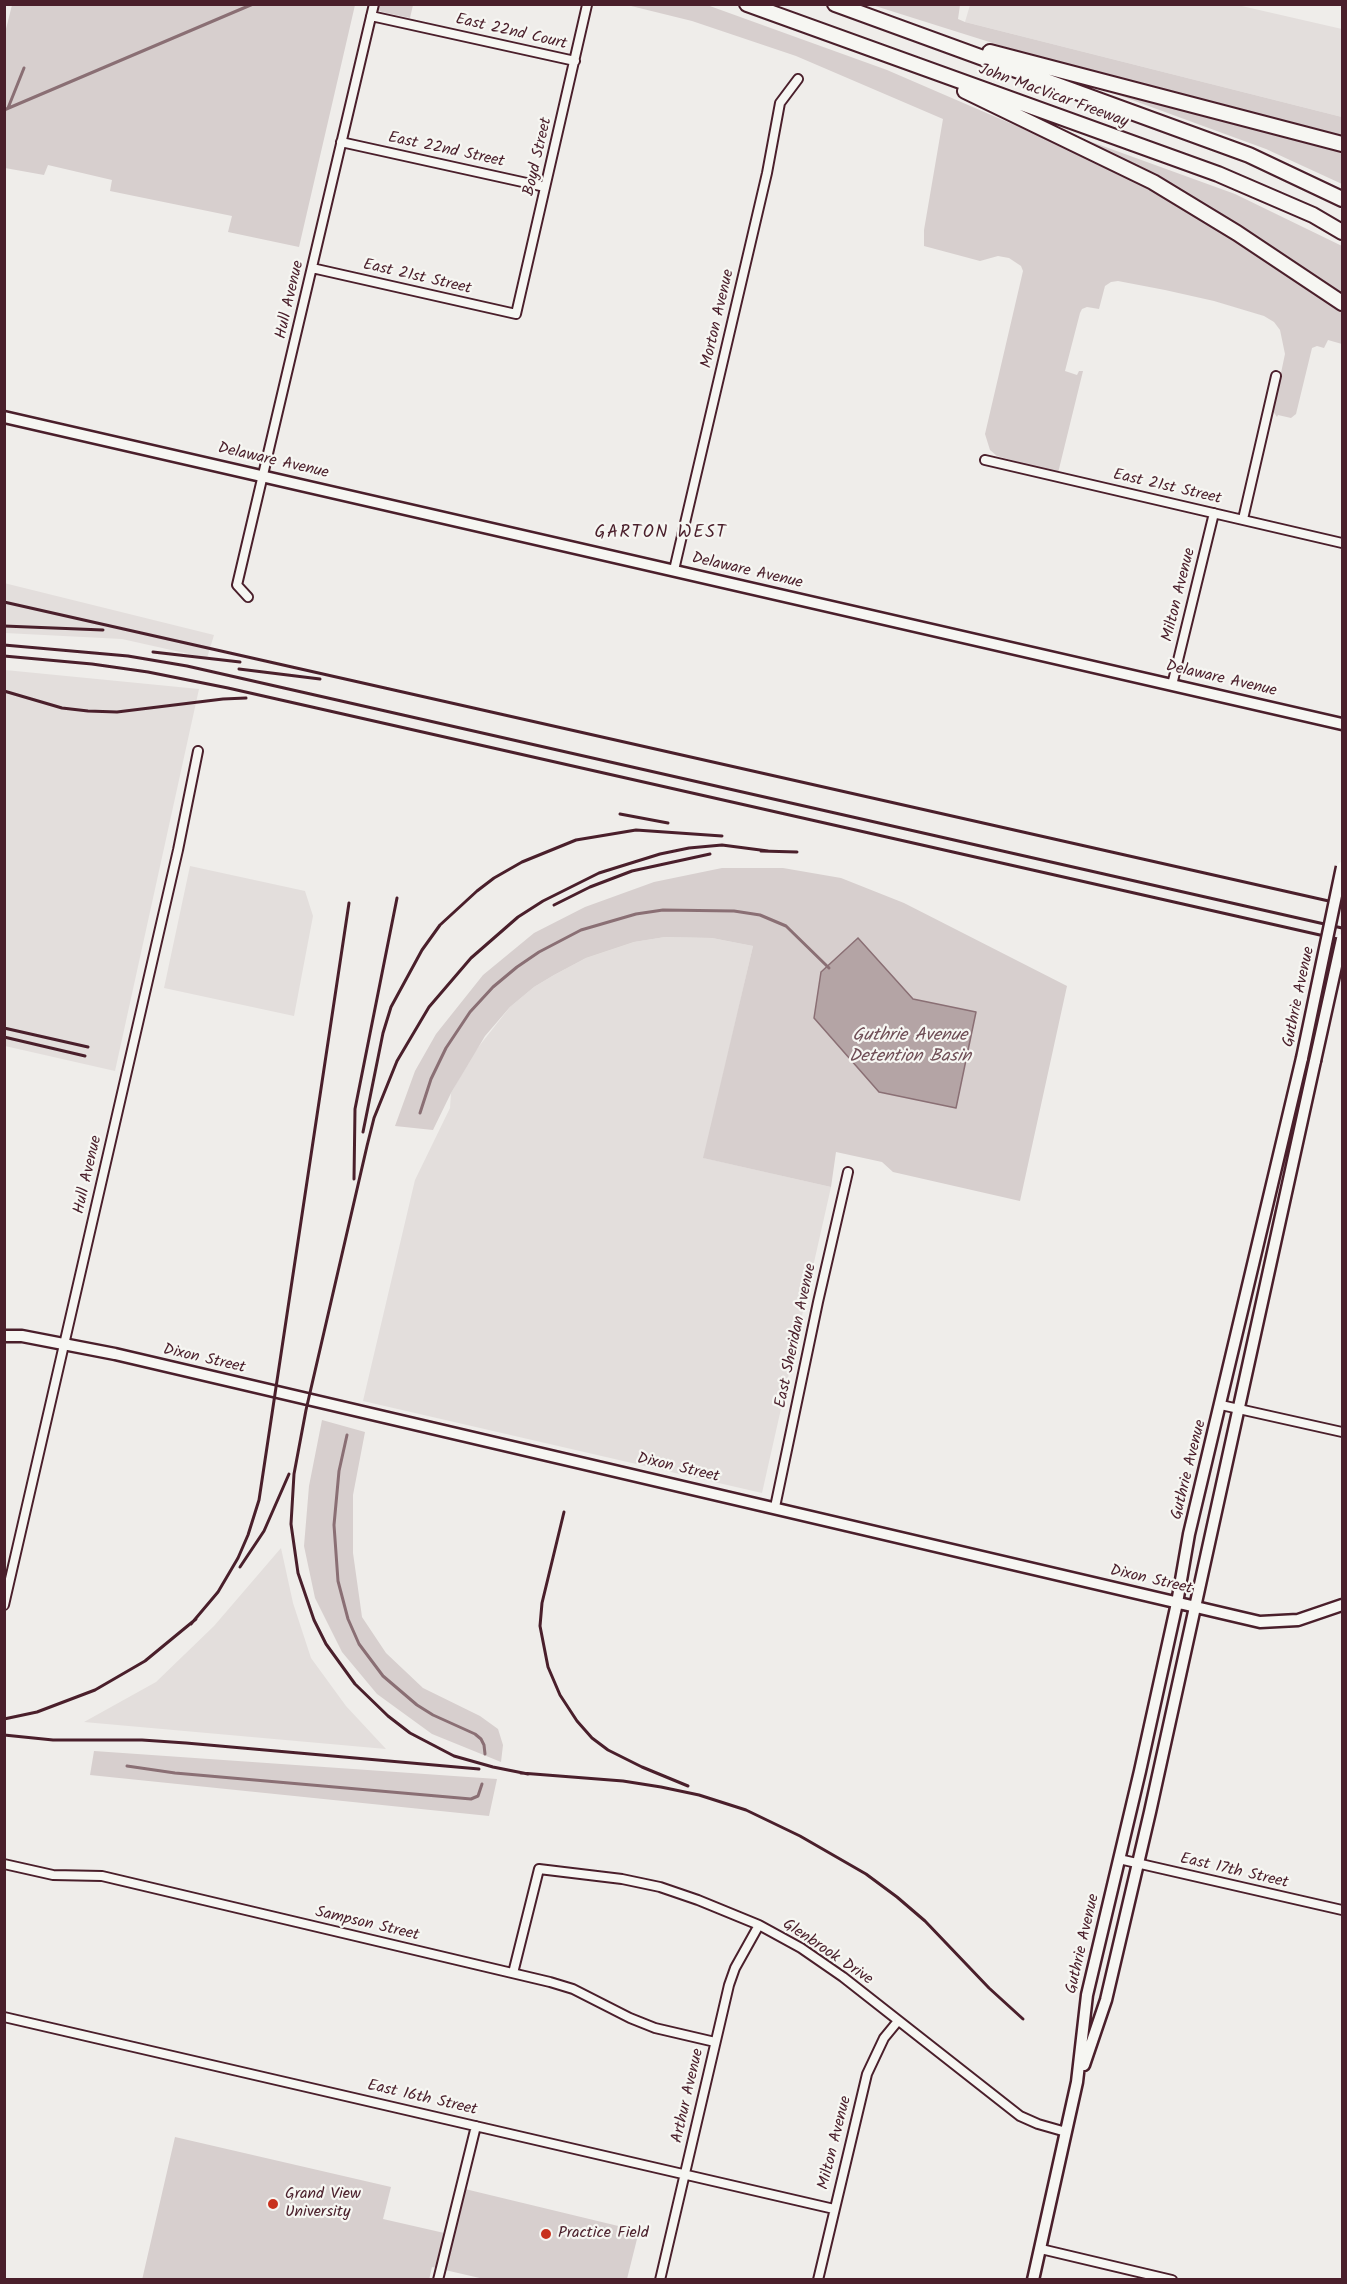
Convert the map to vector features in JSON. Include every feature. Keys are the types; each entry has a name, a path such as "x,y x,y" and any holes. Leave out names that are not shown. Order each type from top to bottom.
{"highway":[{"name":"John MacVicar Freeway","path":"747,4 1218,174 1313,215 1342,232"},
{"name":"John MacVicar Freeway","path":"835,4 1249,155 1342,199"},
{"path":"920,34 1342,144"},
{"path":"909,63 1153,182 1213,218 1342,303"}],"main road":[{"name":"Delaware Avenue","path":"4,417 1342,724"},
{"name":"Guthrie Avenue","path":"1033,2280 1077,2082 1087,1995 1177,1603 1189,1534 1302,1058 1342,867"},
{"name":"Guthrie Avenue","path":"1077,2082 1106,2000 1138,1864 1342,939"},
{"name":"Dixon Street","path":"4,1336 22,1336 65,1344 775,1507 1260,1622 1298,1620 1342,1605"}],"street":[{"name":"Hull Avenue","path":"248,597 237,585 374,4"},
{"name":"Boyd Street","path":"516,314 587,5"},
{"name":"East 22nd Court","path":"371,16 575,61"},
{"name":"Morton Avenue","path":"674,570 767,174 780,103 798,79"},
{"name":"East 22nd Street","path":"341,142 546,187"},
{"name":"East 21st Street","path":"312,268 516,314"},
{"path":"1243,519 1276,376"},
{"name":"East 21st Street","path":"985,460 1342,543"},
{"name":"Milton Avenue","path":"1172,685 1214,513"},
{"name":"Hull Avenue","path":"4,1605 175,861 198,751"},
{"name":"East Sheridan Avenue","path":"775,1507 848,1172"},
{"path":"1221,1405 1342,1432"},
{"name":"East 17th Street","path":"1119,1859 1342,1910"},
{"name":"Sampson Street","path":"4,1864 53,1875 102,1876 513,1973 573,1989 655,2028 715,2042"},
{"name":"Glenbrook Drive","path":"513,1973 539,1869 622,1879 660,1887 759,1925 801,1948 843,1977 1020,2116 1066,2132"},
{"name":"Arthur Avenue","path":"660,2280 729,1985 735,1968 759,1925"},
{"name":"East 16th Street","path":"4,2017 834,2209"},
{"name":"Milton Avenue","path":"818,2280 869,2067 884,2038 898,2021"},
{"path":"438,2280 476,2126"},
{"path":"1041,2249 1172,2280"}],"shaded area":[{"path":"1233,4 1342,29 1342,117 965,22 970,5"},
{"path":"12,5 355,5 299,247 228,232 232,216 110,191 112,180 48,165 44,175 5,168 4,37"},
{"path":"378,5 413,5 410,18 382,12 378,10"},
{"path":"627,5 707,5 887,70 1093,159 1203,219 1342,309 1342,344 1328,340 1324,348 1317,346 1312,348 1296,414 1291,418 1278,415 1277,417 1273,411 1285,354 1280,330 1274,322 1264,316 1214,301 1118,281 1111,282 1105,286 1099,309 1087,307 1080,313 1065,371 1077,375 1079,371 1083,371 1058,473 997,456 990,450 985,434 1023,271 1021,266 1009,258 998,256 980,261 924,246 924,230 943,119 796,56 692,21"},
{"path":"872,5 960,5 958,19 965,22 1342,117 1342,137 1072,68"},
{"path":"1114,91 1342,149 1342,184 1266,149 1113,93"},
{"path":"1078,137 1235,194 1342,246 1342,294 1262,243 1077,139"},
{"path":"4,583 214,635 207,658 122,639 5,633"},
{"path":"5,670 199,689 115,1071 5,1046"},
{"path":"190,866 305,891 313,916 294,1016 164,988"},
{"path":"722,868 783,868 841,878 904,903 1067,986 1020,1201 893,1172 882,1162 836,1152 831,1187 703,1158 753,946 712,938 665,937 634,942 586,958 554,975 534,987 510,1007 485,1036 451,1093 433,1130 395,1126 415,1071 436,1034 483,975 534,933 585,907 654,882"},
{"path":"665,937 712,938 753,946 704,1158 831,1187 762,1493 363,1401 415,1180 450,1108 451,1093 472,1055 510,1007 534,987 586,958 634,942"},
{"path":"322,1420 365,1432 353,1495 353,1553 362,1617 386,1653 423,1688 480,1716 498,1729 503,1745 501,1762 432,1734 377,1694 342,1652 315,1598 304,1546 309,1486"},
{"path":"281,1548 293,1603 311,1658 346,1706 386,1749 84,1722 156,1682 214,1626"},
{"path":"94,1751 497,1779 489,1816 90,1775"},
{"name":"Grand View University","path":"175,2137 391,2187 383,2219 453,2235 465,2189 639,2231 627,2279 484,2279 432,2267 429,2280 142,2280"}],"water":[{"name":"Guthrie Avenue Detention Basin","path":"858,938 913,999 976,1012 956,1108 879,1092 814,1018 821,972"}],"waterway":[{"path":"4,110 253,4"},
{"path":"8,108 24,68"},
{"path":"420,1113 431,1079 446,1048 470,1012 493,987 517,967 539,952 581,930 636,914 663,910 734,911 760,915 786,926 829,968"},
{"path":"347,1435 339,1471 334,1525 338,1581 348,1619 359,1644 383,1676 417,1705 475,1734 481,1739 485,1754"},
{"path":"127,1766 175,1773 471,1799 478,1796 482,1784"}],"railway":[{"path":"4,602 1342,904"},
{"path":"4,626 103,630"},
{"path":"4,645 128,656 187,666 1342,928"},
{"path":"153,652 240,662"},
{"path":"4,656 92,664 148,672 228,688 1342,940"},
{"path":"239,669 320,679"},
{"path":"4,691 62,708 117,712 246,698"},
{"path":"620,814 668,823"},
{"path":"363,1132 383,1033 391,1007 422,950 440,925 477,891 522,862 576,840 636,830 722,836"},
{"path":"528,1774 454,1756 410,1733 388,1716 355,1684 326,1644 314,1620 298,1573 291,1524 294,1474 306,1410 374,1118 397,1061 429,1007 471,958 518,917 543,901 599,873 660,854 722,845 768,851"},
{"path":"761,851 797,852"},
{"path":"554,905 590,887 632,871 710,854"},
{"path":"354,1179 355,1109 397,898"},
{"path":"191,1624 218,1592 238,1558 259,1500 349,903"},
{"path":"4,1028 88,1047"},
{"path":"4,1037 85,1056"},
{"path":"240,1567 264,1531 289,1474"},
{"path":"564,1512 542,1603 540,1626 548,1667 560,1695 577,1721 592,1738 608,1750 688,1786"},
{"path":"4,1719 37,1712 95,1690 145,1661 196,1619"},
{"path":"4,1735 53,1740 142,1740 186,1743 479,1769"},
{"path":"521,1773 623,1781 699,1795 746,1810 800,1836 866,1874 897,1897 925,1921 989,1988 1023,2019"}],"place":[{"name":"Grand View University","path":"273,2204"},
{"name":"Practice Field","path":"546,2234"}],"district":[{"name":"GARTON WEST","path":"661,534"}]}
